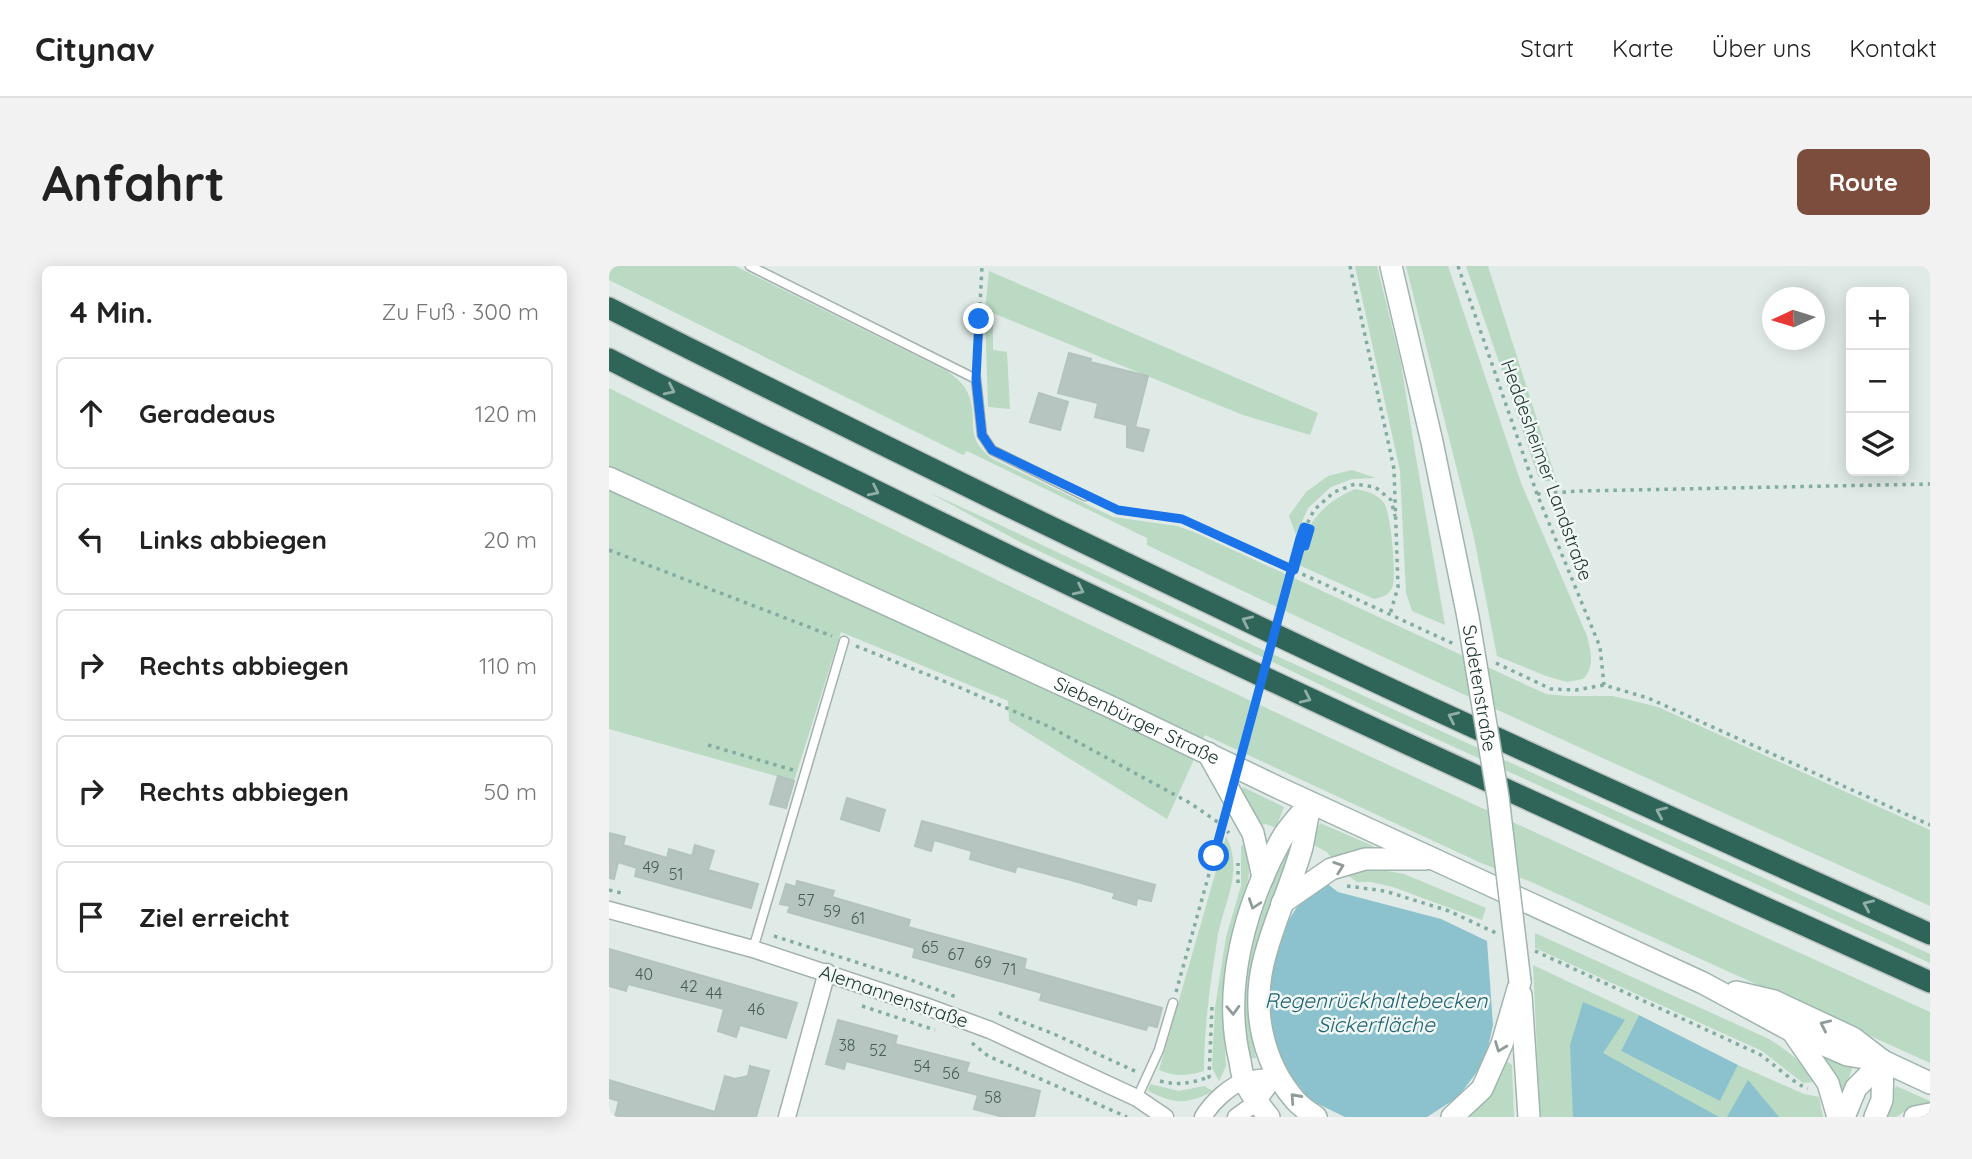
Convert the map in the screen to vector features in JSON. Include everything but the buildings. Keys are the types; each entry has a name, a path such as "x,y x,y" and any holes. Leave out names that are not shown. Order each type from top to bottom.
{"highway":[{"path":"609,309 1198,598 1930,934"},
{"path":"609,359 1175,636 1504,790 1930,982"}],"main road":[{"name":"Sudetenstraße","path":"1391,266 1424,405 1468,617 1498,797 1520,982 1528,1117"},
{"name":"Siebenbürger Straße","path":"609,478 1098,701 1310,803 1703,983 1793,1031 1847,1055 1883,1061"},
{"path":"1208,753 1253,833 1263,877"},
{"path":"1263,1110 1244,1080 1234,1040 1233,997 1240,942 1263,877 1282,838 1310,803"},
{"path":"1310,803 1301,847 1262,966 1259,1005 1263,1042 1276,1076 1297,1103 1316,1117"},
{"path":"1282,903 1331,869 1365,859 1432,859"},
{"path":"1453,1117 1482,1089 1502,1044 1520,982"},
{"name":"Siebenbürger Straße","path":"1703,983 1774,1001 1853,1038 1883,1061 1930,1083"},
{"path":"1793,1031 1828,1083 1838,1117"},
{"path":"1844,1117 1856,1088 1883,1061"},
{"path":"1875,1117 1882,1100 1883,1061"},
{"path":"1915,1117 1930,1114"}],"street":[{"name":"Alemannenstraße","path":"609,910 827,972 990,1030 1137,1098 1165,1117"},
{"path":"787,1117 827,972"},
{"path":"1203,1117 1222,1095 1244,1080 1276,1076 1263,1110 1236,1117"}],"lane":[{"path":"750,266 976,379 982,435 992,450 1085,496"},
{"path":"753,949 844,641"},
{"path":"1137,1098 1159,1050 1173,1003"}],"path":[{"path":"976,379 982,266"},
{"path":"1085,496 1118,510 1182,519 1390,614 1398,587 1394,469 1350,266"},
{"name":"Heddesheimer Landstraße","path":"1458,266 1537,494 1600,647 1604,685 1648,698 1930,825"},
{"path":"1173,1003 1304,527 1314,510 1334,492 1355,484 1375,487 1391,500 1397,524"},
{"path":"1537,494 1930,484"},
{"path":"1294,570 1301,545 1305,546 1310,529 1304,527"},
{"path":"609,550 844,641 1050,727 1190,803 1222,825 1234,839"},
{"path":"708,745 794,771"},
{"path":"1211,869 1204,866 1209,849 1214,852 1222,825"},
{"path":"1331,869 1345,886 1385,891 1450,911 1499,934"},
{"path":"1524,946 1759,1054 1801,1087 1814,1089 1828,1083"},
{"path":"860,1005 935,1030"},
{"path":"971,1043 988,1056 1127,1117"},
{"path":"1147,1076 1175,1085 1189,1084 1209,1077"}],"green space":[{"path":"609,266 735,266 947,371 967,392 972,405 974,435 982,450 991,458 1113,517 1177,526 1194,532 1546,694 1613,696 1658,707 1930,830 1930,906 1244,592 1147,545 1147,538 967,451 963,455 609,280"},
{"path":"1355,266 1377,266 1401,363 1445,625 1412,611 1406,593 1400,471"},
{"path":"1406,266 1448,266 1521,483 1587,636 1591,664 1583,679 1567,682 1497,656 1474,538"},
{"path":"1466,266 1488,266 1557,482 1546,481 1538,476"},
{"path":"989,271 1318,413 1310,435 1243,415 993,313 993,350 1007,352 1010,409 988,407 985,312"},
{"path":"609,388 934,550 1180,668 1930,1012 1930,1063 1529,881 1481,863 1205,735 1167,819 1009,721 1008,701 841,632 794,781 609,729"},
{"path":"1352,470 1376,478 1352,479 1331,487 1308,508 1296,535 1289,516 1306,492 1328,476"},
{"path":"1355,489 1371,493 1381,500 1389,519 1394,559 1392,588 1389,593 1374,599 1299,565 1312,529 1309,527 1318,514 1329,504"},
{"path":"930,493 1261,649 1930,954 1930,963 1386,716 1020,542"},
{"path":"1243,787 1284,807 1276,828 1260,825 1241,791"},
{"path":"1320,823 1373,846 1372,852 1332,859 1327,852 1310,843"},
{"path":"1300,828 1265,918 1255,957 1251,1018 1256,1058 1250,1058 1244,988 1251,942 1279,862"},
{"path":"1226,836 1231,850 1233,876 1212,974 1204,1071 1187,1075 1170,1074 1159,1070"},
{"path":"1247,843 1249,874 1225,974 1223,1012 1226,1066 1219,1081 1212,1068 1215,1008 1226,937 1241,886 1241,846"},
{"path":"1359,869 1404,874 1486,908 1482,920 1393,887 1357,882 1343,872"},
{"path":"1535,933 1769,1039 1799,1062 1813,1082 1803,1083 1762,1051 1535,948"},
{"path":"1533,965 1639,1015 1621,1051 1720,1101 1738,1065 1804,1094 1819,1097 1823,1117 1540,1117"},
{"path":"1817,1050 1853,1066 1842,1097"},
{"path":"1505,1060 1512,1065 1514,1117 1469,1117 1491,1091"},
{"path":"1150,1084 1179,1091 1204,1086 1213,1091 1196,1099 1181,1101 1148,1091"},
{"path":"1896,1086 1930,1101 1930,1105 1905,1111 1896,1117 1881,1117"}],"water":[{"name":"Regenrückhaltebecken Sickerfläche","path":"1325,882 1338,892 1441,919 1487,941 1493,1025 1485,1061 1458,1097 1427,1117 1345,1117 1310,1100 1291,1076 1274,1045 1268,1010 1272,966 1284,927 1301,901"},
{"path":"1583,1002 1625,1020 1603,1053 1719,1117 1573,1117 1570,1045"},
{"path":"1639,1015 1738,1065 1720,1101 1621,1051"},
{"path":"1748,1080 1779,1117 1727,1117"}],"route":[{"path":"979,319 976,379 982,435 992,450 1118,510 1182,519 1294,570 1301,545 1305,546 1310,529 1304,527 1300,538 1214,856"}]}
